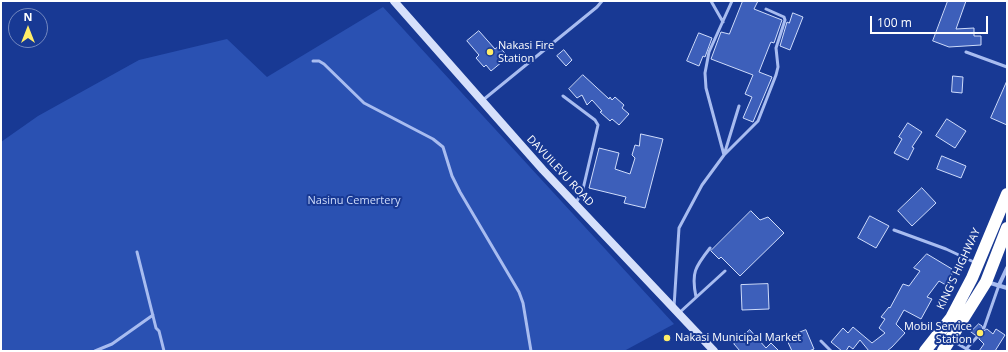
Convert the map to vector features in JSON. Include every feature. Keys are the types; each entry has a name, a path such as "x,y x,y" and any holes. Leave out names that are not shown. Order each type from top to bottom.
{"highway":[{"name":"KING'S HIGHWAY","path":"926,351 951,318 978,264 1007,194"},
{"path":"943,351 986,282 1007,228"}],"street":[{"name":"DAVUILEVU ROAD","path":"394,1 575,204 714,351"},
{"path":"999,285 1007,268"},
{"path":"986,282 1007,288"}],"lane":[{"path":"482,101 597,7 602,1"},
{"path":"711,1 723,22"},
{"path":"724,155 719,143 704,73 707,59 732,1"},
{"path":"676,311 679,228 702,185 724,155 758,121 776,75 778,67 776,48 785,20 784,17 766,9"},
{"path":"966,52 1007,67"},
{"path":"313,61 324,64 364,104 433,139 443,147 452,176 460,192 519,292 523,303 531,351"},
{"path":"563,96 595,120 598,125 583,189 575,204"},
{"path":"724,155 739,106"},
{"path":"894,230 946,249 978,264"},
{"path":"696,297 694,273 697,264 710,248"},
{"path":"137,252 164,351"},
{"path":"676,311 696,297 725,271"},
{"path":"984,328 999,285"},
{"path":"95,351 112,344 153,315"},
{"path":"951,340 968,350 977,337"},
{"path":"821,341 831,351"}],"green space":[{"name":"Nasinu Cemertery","path":"383,7 674,324 624,351 1,351 1,142 38,116 139,60 227,39 267,77"}],"building":[{"path":"743,1 758,1 754,9 782,20 774,43 771,42 759,72 772,77 753,122 743,118 752,97 745,94 753,75 711,59 721,32 729,34"},
{"path":"948,1 966,1 956,29 974,28 974,36 981,36 981,45 949,47 933,41"},
{"path":"793,13 803,17 790,50 780,46 787,22 789,23"},
{"name":"Nakasi Fire Station","path":"479,31 495,49 499,46 508,57 491,71 486,65 484,67 476,58 479,55 467,41"},
{"path":"699,33 712,38 705,57 703,56 699,66 687,61"},
{"path":"564,50 572,60 566,66 557,56"},
{"path":"583,75 609,99 610,97 612,100 615,97 624,105 622,108 629,114 619,125 612,119 610,121 600,112 602,111 592,100 587,105 582,95 577,98 569,89"},
{"path":"953,76 963,77 962,93 952,92"},
{"path":"1007,81 1007,125 991,118"},
{"path":"947,119 966,131 955,148 936,136"},
{"path":"908,123 922,132 912,147 914,148 908,160 894,153 902,139 899,137"},
{"path":"641,134 663,139 645,208 624,203 626,197 589,188 599,148 619,153 615,169 630,174 635,158 632,155 635,145 639,146"},
{"path":"942,156 966,166 961,178 937,169"},
{"path":"922,188 936,203 912,226 898,211"},
{"path":"751,211 760,220 768,217 784,233 740,276 721,257 719,259 711,251"},
{"path":"870,216 889,226 876,248 858,238"},
{"path":"927,254 952,269 951,288 939,281 927,297 932,299 921,319 904,310 896,324 905,333 892,347 887,351 869,351 860,340 853,349 849,346 846,351 842,351 831,342 843,328 848,333 853,327 872,343 885,333 879,328 885,319 881,317 889,307 890,308 903,284 909,286 920,271 914,268"},
{"path":"768,284 769,309 742,310 741,285"},
{"path":"979,324 982,326 983,331 987,329 993,334 996,329 1005,335 995,351 979,351 984,344 979,339 979,335 975,335 971,332"},
{"path":"750,330 766,348 771,343 779,351 740,351 734,344"},
{"path":"806,330 814,349 809,351 792,351 786,338"}],"place":[{"name":"Nakasi Fire Station","path":"490,52"},
{"name":"Mobil Service Station","path":"980,333"},
{"name":"Nakasi Municipal Market","path":"667,338"}]}
